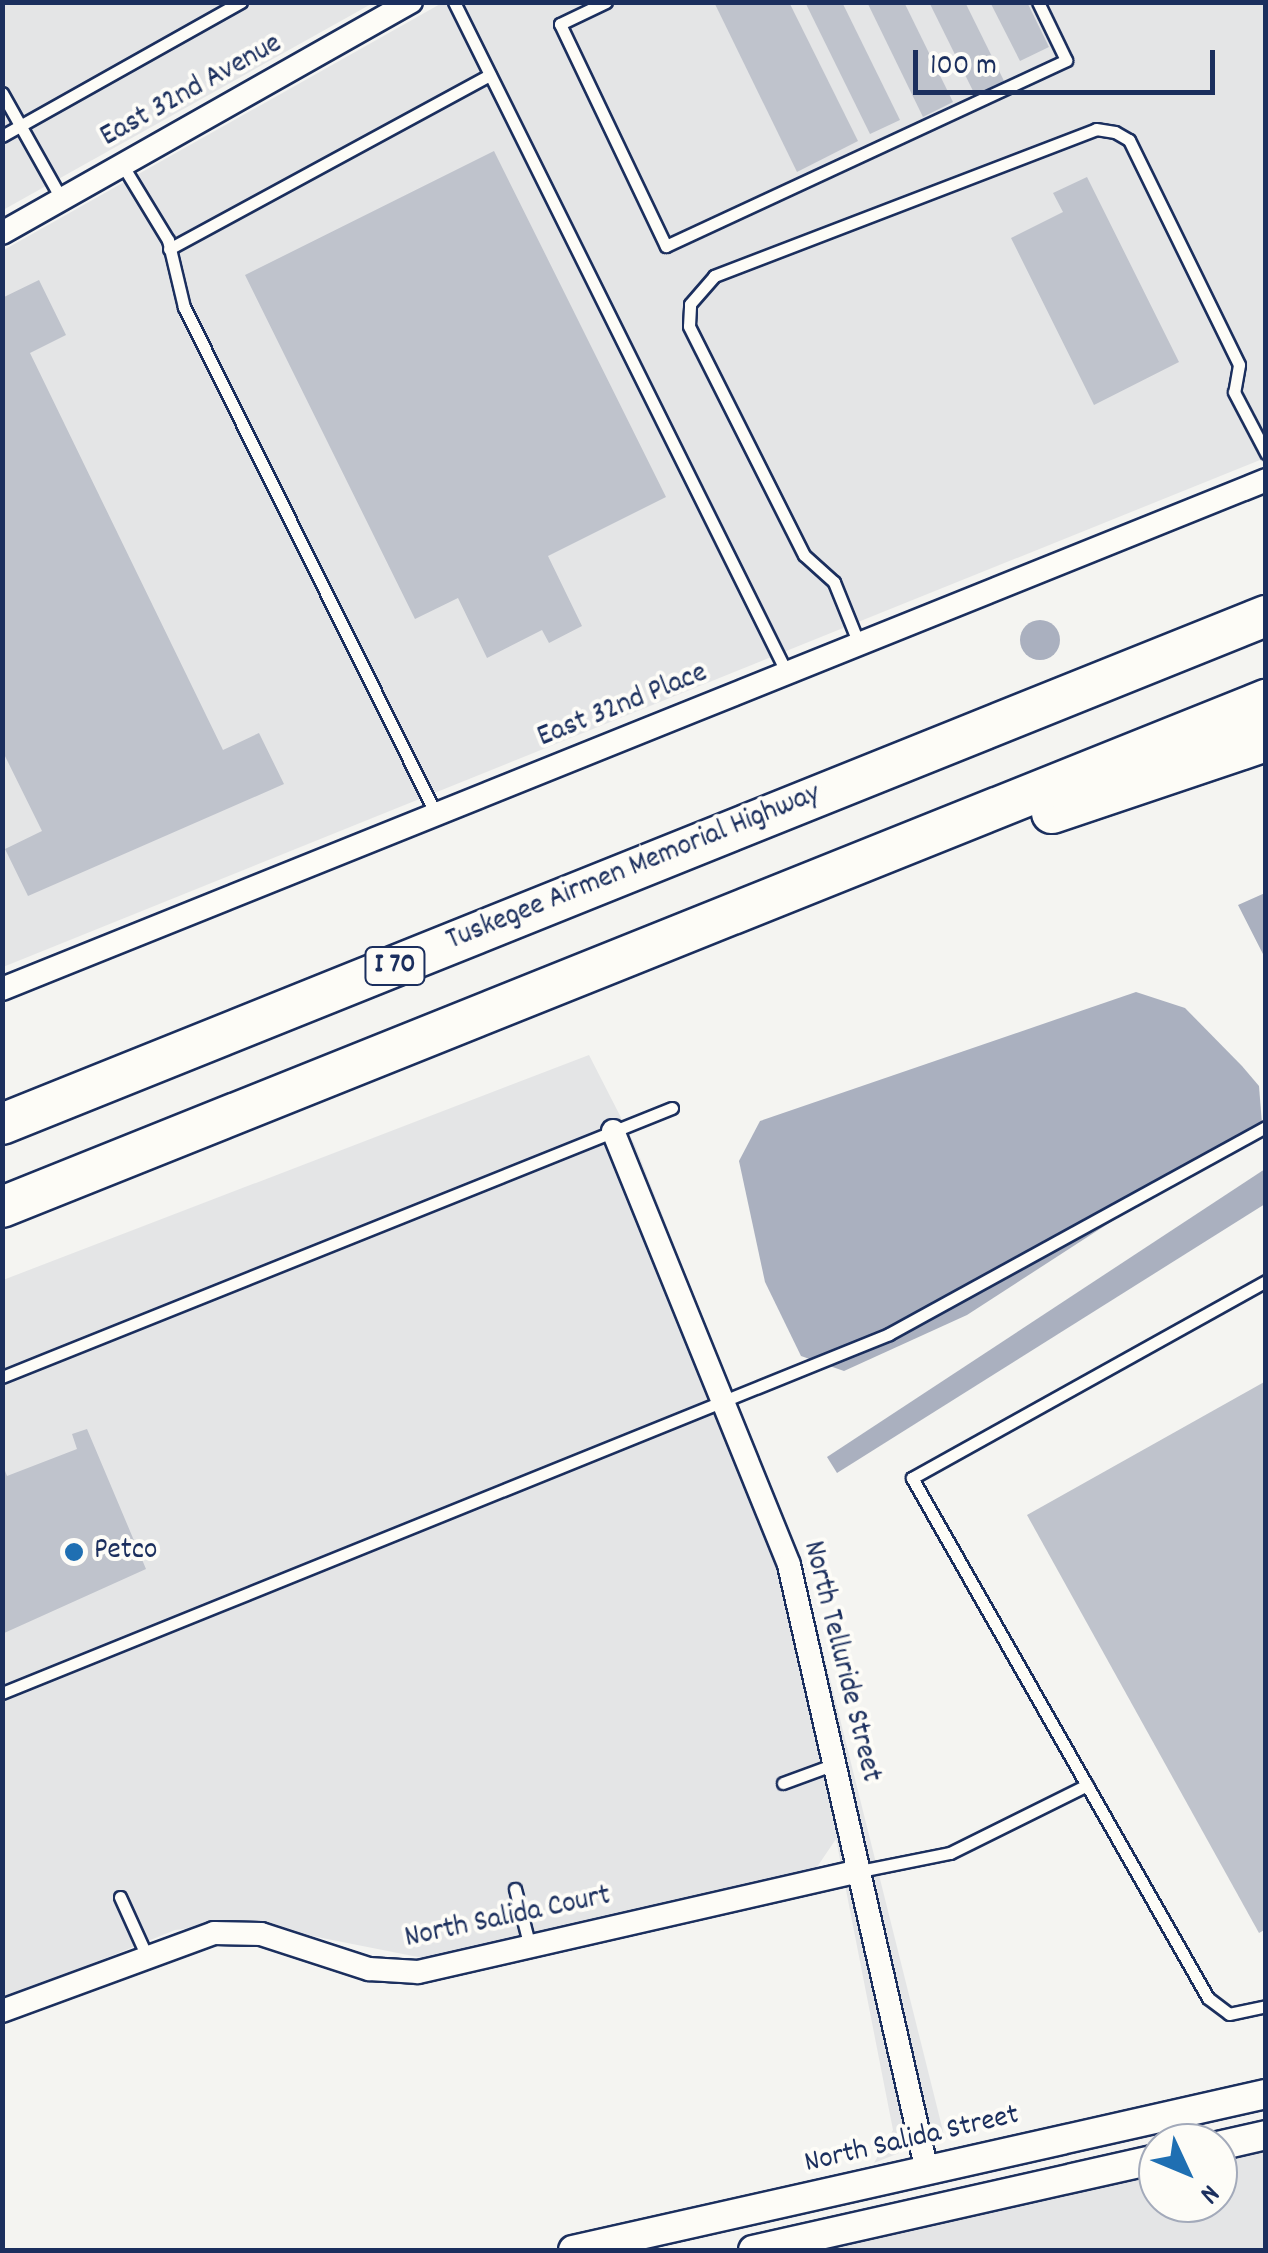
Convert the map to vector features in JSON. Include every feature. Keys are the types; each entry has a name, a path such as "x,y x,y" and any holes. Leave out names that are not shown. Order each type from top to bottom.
{"highway":[{"path":"787,806 1266,596"},
{"name":"Tuskegee Airmen Memorial Highway","path":"2,1124 1266,616"},
{"path":"2,1207 1266,700"},
{"path":"660,945 1266,741"}],"street":[{"name":"East 32nd Avenue","path":"2,234 412,2"},
{"name":"East 32nd Place","path":"2,989 1266,480"},
{"name":"North Telluride Street","path":"613,1131 789,1565 928,2170"},
{"name":"North Salida Court","path":"2,2011 145,1952 240,1932 394,1973 530,1947 860,1871"},
{"name":"North Salida Street","path":"573,2250 1266,2094"},
{"path":"1238,2141 1266,2135"},
{"path":"753,2250 1138,2163"}],"lane":[{"path":"2,136 241,2"},
{"path":"454,2 787,673"},
{"path":"606,2 560,24 666,246 1066,60 1038,2"},
{"path":"170,249 490,75"},
{"path":"2,93 62,200"},
{"path":"860,644 834,582 804,555 689,326 690,304 714,276 1096,129 1116,132 1129,140 1239,365 1234,392 1266,453"},
{"path":"123,166 170,249 184,307 436,814"},
{"path":"2,1378 672,1108"},
{"path":"2,1693 724,1403 959,1300 1266,1127"},
{"path":"1266,1281 912,1478 1208,1998 1229,2014 1266,2006"},
{"path":"782,1783 836,1764"},
{"path":"860,1871 950,1853 1086,1784"},
{"path":"515,1889 530,1947"},
{"path":"120,1897 145,1952"}],"shaded area":[{"path":"3,3 373,3 3,210"},
{"path":"442,3 1265,3 1265,458 3,967 2,251"},
{"path":"589,1055 635,1145 804,1575 944,2135 874,2163 893,2130 836,1839 817,1867 423,1958 241,1922 175,1930 3,2000 3,1280"},
{"path":"1265,2149 1265,2250 814,2250 1138,2177 1138,2223 1238,2223 1238,2155"}],"water":[{"path":"1040,620 1054,626 1060,640 1054,654 1040,660 1026,654 1020,640 1026,626"},
{"path":"1265,893 1265,958 1238,905"},
{"path":"1136,992 1185,1008 1242,1066 1259,1086 1262,1124 967,1315 844,1371 801,1356 765,1282 739,1161 760,1121"},
{"path":"1265,1169 1265,1204 837,1473 827,1457"}],"building":[{"path":"714,2 789,2 858,141 797,172"},
{"path":"805,2 842,2 900,120 870,134"},
{"path":"867,2 904,2 953,102 923,117"},
{"path":"929,2 965,2 1006,85 977,99"},
{"path":"990,2 1027,2 1049,47 1020,61"},
{"path":"494,151 666,497 548,556 582,626 549,643 542,630 487,658 458,598 415,619 245,275"},
{"path":"1087,177 1179,362 1094,405 1011,238 1063,212 1053,193"},
{"path":"39,280 66,335 30,353 223,750 259,733 284,784 28,896 5,849 42,831 2,750 2,298"},
{"path":"1266,1381 1266,1929 1259,1933 1027,1515"},
{"path":"87,1429 146,1569 2,1634 2,1463 7,1476 77,1449 72,1434"}],"place":[{"name":"Petco","path":"74,1552"}]}
